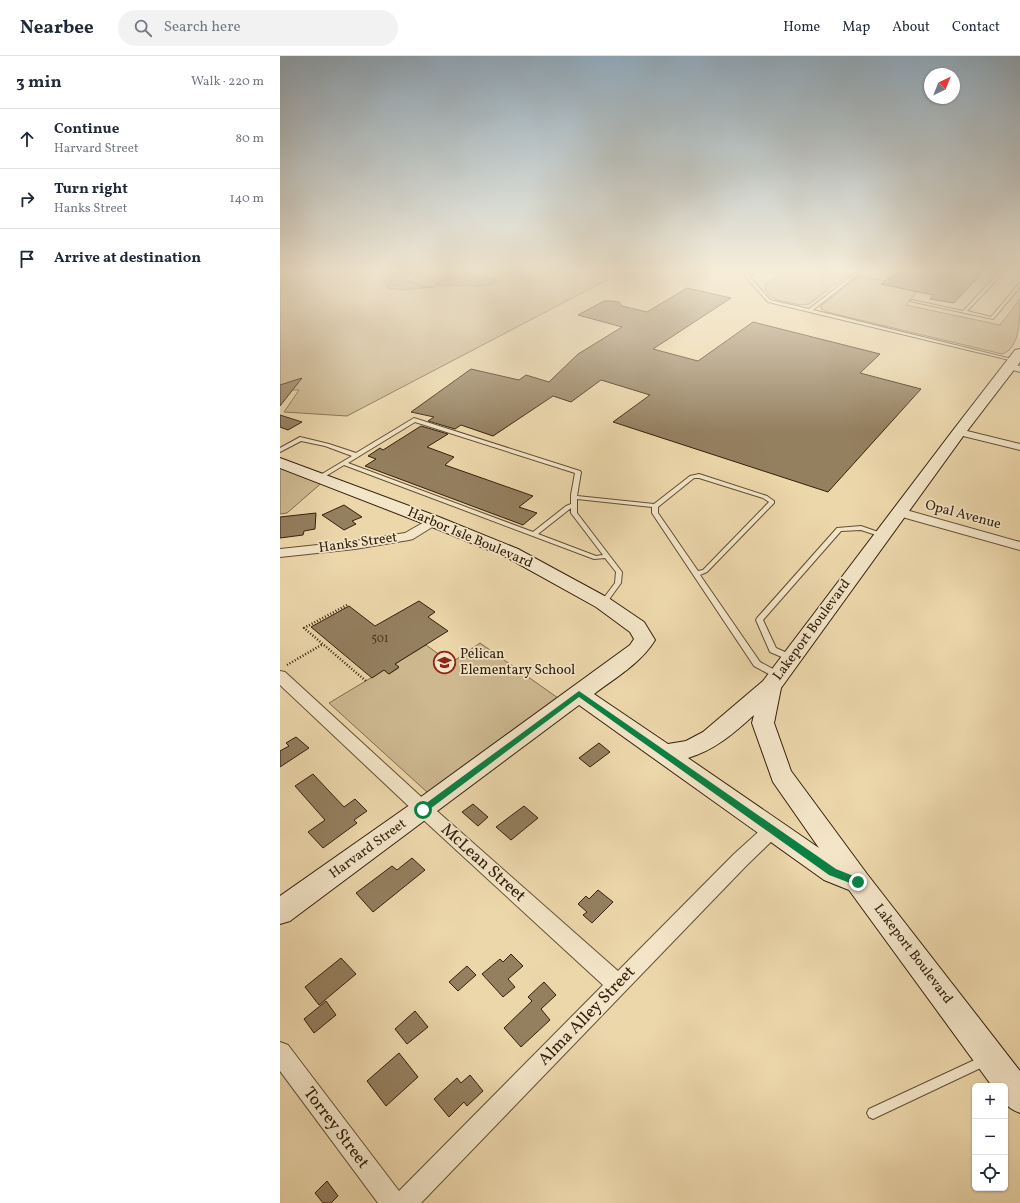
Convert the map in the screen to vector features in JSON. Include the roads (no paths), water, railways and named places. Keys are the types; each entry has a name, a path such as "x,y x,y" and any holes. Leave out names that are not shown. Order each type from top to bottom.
{"street":[{"name":"Lakeport Boulevard","path":"1016,362 958,432 775,681 763,723 781,775 858,882 1020,1097"},
{"path":"958,432 1020,447"},
{"name":"Harbor Isle Boulevard","path":"280,463 433,521 512,553 604,603 638,627 645,640"},
{"name":"Opal Avenue","path":"899,512 1020,546"},
{"name":"Hanks Street","path":"280,553 355,545 409,536 433,521"},
{"name":"Harvard Street","path":"280,912 423,810 579,694 637,650 645,640"},
{"name":"McLean Street","path":"283,670 423,810 617,984"},
{"path":"664,754 686,750 702,744 714,736 775,681"},
{"path":"579,694 832,872 858,882"},
{"name":"Alma Alley Street","path":"404,1203 617,984 740,860 772,830"},
{"name":"Torrey Street","path":"280,1053 393,1203"}],"lane":[{"path":"871,326 1016,362"},
{"path":"319,478 414,420 578,472 574,497 574,513 618,572 618,583 604,603"},
{"path":"280,450 300,439 327,445 355,455"},
{"path":"343,463 596,558 606,556"},
{"path":"574,497 655,506 692,477 699,476 765,497 772,502 705,571 696,574"},
{"path":"534,534 568,507 574,505"},
{"path":"655,506 655,513 696,574 758,664 775,681"},
{"path":"792,658 773,650 759,620 839,529 861,528 882,535"},
{"path":"873,1113 991,1058"}],"place":[{"name":"Pelican Elementary School","path":"445,662"}]}
